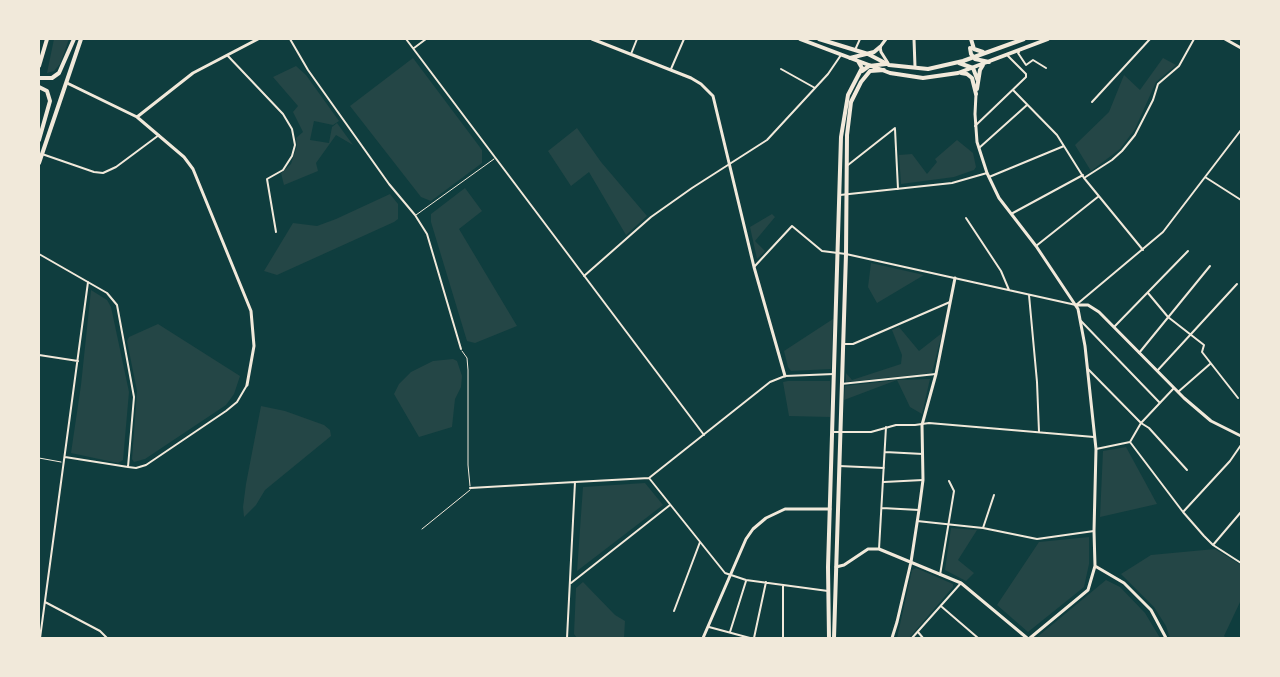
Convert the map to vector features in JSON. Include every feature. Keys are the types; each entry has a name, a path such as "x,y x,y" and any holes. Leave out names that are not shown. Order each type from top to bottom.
{"main road":[{"path":"39,66 47,39"},
{"path":"39,78 52,78 59,73 74,39"},
{"path":"39,163 81,39"},
{"path":"800,39 884,70 923,78 965,73 970,76 976,94"},
{"path":"819,39 868,54 889,65"},
{"path":"959,62 967,56 971,39"},
{"path":"971,39 976,50 990,51"},
{"path":"859,74 869,66 879,63 928,69 959,62 1024,39"},
{"path":"958,73 1048,39"},
{"path":"849,58 868,54 880,47"},
{"path":"970,48 974,57 981,61 992,61"},
{"path":"829,638 828,591 841,137 848,95 862,66 858,61"},
{"path":"959,62 974,68 978,81"},
{"path":"976,94 983,64"},
{"path":"834,638 846,254 846,166 851,102 867,74 875,70 884,70"},
{"path":"39,140 50,101 47,91 40,87"}],"street":[{"path":"137,117 193,73 258,39"},
{"path":"290,39 308,70 427,234 461,349"},
{"path":"406,39 704,435"},
{"path":"414,49 426,39"},
{"path":"592,39 697,80 713,96 754,267 785,376"},
{"path":"631,54 637,39"},
{"path":"671,69 684,39"},
{"path":"855,51 860,39"},
{"path":"885,39 880,47 882,56 889,65"},
{"path":"914,39 915,69"},
{"path":"1092,102 1150,39"},
{"path":"1011,214 1112,160 1135,135 1153,100 1158,84 1179,66 1194,39"},
{"path":"1225,39 1241,48"},
{"path":"1022,50 1018,53 1026,65 1034,60 1046,68"},
{"path":"227,55 283,114 292,129 295,145 292,156 283,170 267,179 276,232"},
{"path":"584,276 651,217 767,140 815,88 841,55"},
{"path":"975,126 1026,77 1026,74 1008,56"},
{"path":"781,69 815,88"},
{"path":"65,457 136,468 146,465 237,402 248,385 255,338 248,301 193,169 184,157 137,117 67,83"},
{"path":"1013,90 1057,135 1099,196 1143,249"},
{"path":"836,567 844,565 868,549 879,549 960,583 1029,638 1088,590 1095,566 1096,449 1080,319 1076,305 1036,246 999,198 988,175 975,126 976,94"},
{"path":"979,148 1027,105"},
{"path":"846,166 895,129 897,189"},
{"path":"1076,305 1163,232 1241,130"},
{"path":"42,154 103,173 117,167 159,135"},
{"path":"840,195 952,183 988,175 1064,146"},
{"path":"1205,177 1241,200"},
{"path":"1036,246 1099,196"},
{"path":"966,218 1001,271 1010,291"},
{"path":"754,267 792,226 822,250 1029,296 1076,305 1088,305 1099,312 1178,392 1211,421 1241,436"},
{"path":"1114,327 1188,251"},
{"path":"39,254 112,297 119,312 134,397 128,467"},
{"path":"1139,353 1210,266"},
{"path":"892,638 911,562 919,510 923,480 922,425 936,374 955,278"},
{"path":"40,638 88,282"},
{"path":"1157,371 1238,284"},
{"path":"1148,293 1168,317 1204,345 1202,352 1238,398"},
{"path":"1029,296 1039,432"},
{"path":"842,344 853,344 950,302"},
{"path":"1080,319 1160,403"},
{"path":"39,355 78,361"},
{"path":"1178,392 1210,364"},
{"path":"1087,368 1141,423 1149,428 1187,471"},
{"path":"470,488 648,478 770,382 785,376 834,374"},
{"path":"841,384 936,374"},
{"path":"1096,449 1130,442 1141,423 1174,388"},
{"path":"833,432 882,431 886,427 929,423 1095,437"},
{"path":"879,549 886,427"},
{"path":"1130,442 1183,512 1213,545 1241,562"},
{"path":"1183,512 1241,445"},
{"path":"885,452 923,454"},
{"path":"839,466 884,468"},
{"path":"648,478 725,573 746,580 828,591"},
{"path":"883,482 923,480"},
{"path":"940,574 954,491 948,481"},
{"path":"567,638 575,482"},
{"path":"983,528 994,495"},
{"path":"571,583 669,504"},
{"path":"882,508 919,510"},
{"path":"703,638 749,533 766,518 785,509 830,509"},
{"path":"1213,545 1241,512"},
{"path":"917,521 983,528 1037,539 1094,531"},
{"path":"674,610 700,542"},
{"path":"1095,566 1124,583 1151,610 1166,638"},
{"path":"729,632 746,580"},
{"path":"707,627 752,638 766,582"},
{"path":"912,638 960,583"},
{"path":"783,585 783,638"},
{"path":"45,602 100,631 107,638"},
{"path":"941,606 978,638"},
{"path":"39,613 44,614"},
{"path":"918,632 924,638"}],"lane":[{"path":"415,215 495,158"},
{"path":"422,529 469,492 470,488 468,370 467,358 461,349"},
{"path":"39,458 64,463"}],"shaded area":[{"path":"54,39 69,39 60,64 54,71 47,73"},
{"path":"413,58 482,150 482,163 431,201 421,197 350,106"},
{"path":"1163,58 1176,65 1156,82 1135,129 1120,149 1091,171 1075,145 1109,112 1124,75 1140,90"},
{"path":"296,66 306,75 339,121 333,125 314,121 310,140 329,143 332,127 337,123 353,145 336,135 316,163 318,171 284,185 281,173 291,164 297,146 296,138 303,132 293,112 298,106 273,77"},
{"path":"577,128 601,162 647,216 626,235 589,172 571,186 548,151"},
{"path":"957,140 973,153 976,167 974,170 954,177 901,184 899,155 912,154 927,174 937,162 935,159"},
{"path":"465,188 482,211 459,229 517,326 475,343 467,341 431,222 431,214"},
{"path":"390,194 398,204 398,219 394,222 277,275 264,271 293,223 317,226"},
{"path":"772,214 775,217 755,241 765,251 757,259 750,227"},
{"path":"871,263 924,275 877,303 868,287"},
{"path":"91,290 107,300 111,307 129,392 123,460 118,463 71,453"},
{"path":"833,319 831,369 791,371 784,351"},
{"path":"158,324 240,376 234,394 226,405 145,459 134,462 132,459 137,391 127,341 129,337"},
{"path":"899,327 919,351 942,333 932,373 846,382 846,373 852,380 901,364 902,355 892,330"},
{"path":"453,359 457,361 462,376 461,387 455,399 452,427 419,437 394,394 399,384 411,372 433,361"},
{"path":"930,379 922,414 910,407 897,380"},
{"path":"897,380 844,400 845,386"},
{"path":"830,381 830,417 789,416 783,382"},
{"path":"261,406 285,411 324,425 330,430 331,436 265,490 256,505 244,517 246,484"},
{"path":"1126,447 1157,504 1100,517 1103,451"},
{"path":"645,483 663,505 577,571 583,487"},
{"path":"951,528 977,530 958,560 974,573 966,581 945,570"},
{"path":"1089,537 1089,564 1084,587 1028,632 997,605 1039,542"},
{"path":"1215,549 1241,565 1241,600 1224,636 1226,638 1170,638 1166,626 1154,607 1121,574 1151,555"},
{"path":"916,568 953,584 953,587 909,638 897,638 912,570"},
{"path":"1106,580 1120,587 1145,613 1160,638 1036,638"},
{"path":"583,582 615,615 625,621 624,638 577,638 574,634 576,588"}]}
